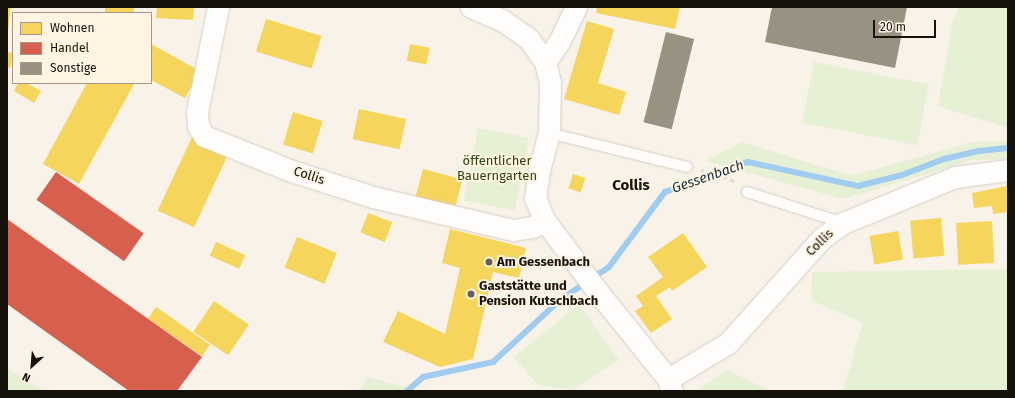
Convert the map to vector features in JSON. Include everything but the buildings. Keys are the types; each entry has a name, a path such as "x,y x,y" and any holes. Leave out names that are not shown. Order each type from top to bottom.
{"street":[{"name":"Collis","path":"218,7 197,112 198,126 204,136 292,171 373,197 513,230 532,227 545,221"},
{"name":"Collis","path":"471,7 508,23 529,39 545,62 550,82 549,133 539,171 535,198 545,221 670,385 728,343 822,238 843,223 955,177 1008,170"},
{"path":"545,62 559,42 576,7"}],"lane":[{"path":"549,133 687,167"},
{"path":"747,192 843,223"}],"path":[{"path":"698,169 732,180"}],"green space":[{"path":"959,7 1008,7 1008,128 938,106 953,20"},
{"path":"814,62 929,84 917,145 802,123"},
{"name":"öffentlicher Bauerngarten","path":"478,128 529,138 515,211 464,201"},
{"path":"1008,141 1008,159 971,160 844,199 706,161 742,142 851,176 973,142"},
{"path":"1008,269 1008,391 843,391 863,323 811,300 812,272"},
{"path":"579,304 619,360 572,390 538,385 514,357"},
{"path":"7,368 44,391 7,391"},
{"path":"727,370 770,391 696,391"},
{"path":"367,377 420,391 359,391"}],"waterway":[{"name":"Gessenbach","path":"407,391 423,377 493,362 560,300 609,267 665,192 748,162 858,186 902,175 944,159 979,151 1008,148"}],"place":[{"name":"Am Gessenbach","path":"489,262"},
{"name":"Gaststätte und Pension Kutschbach","path":"471,294"}],"district":[{"name":"Collis","path":"631,186"}]}
